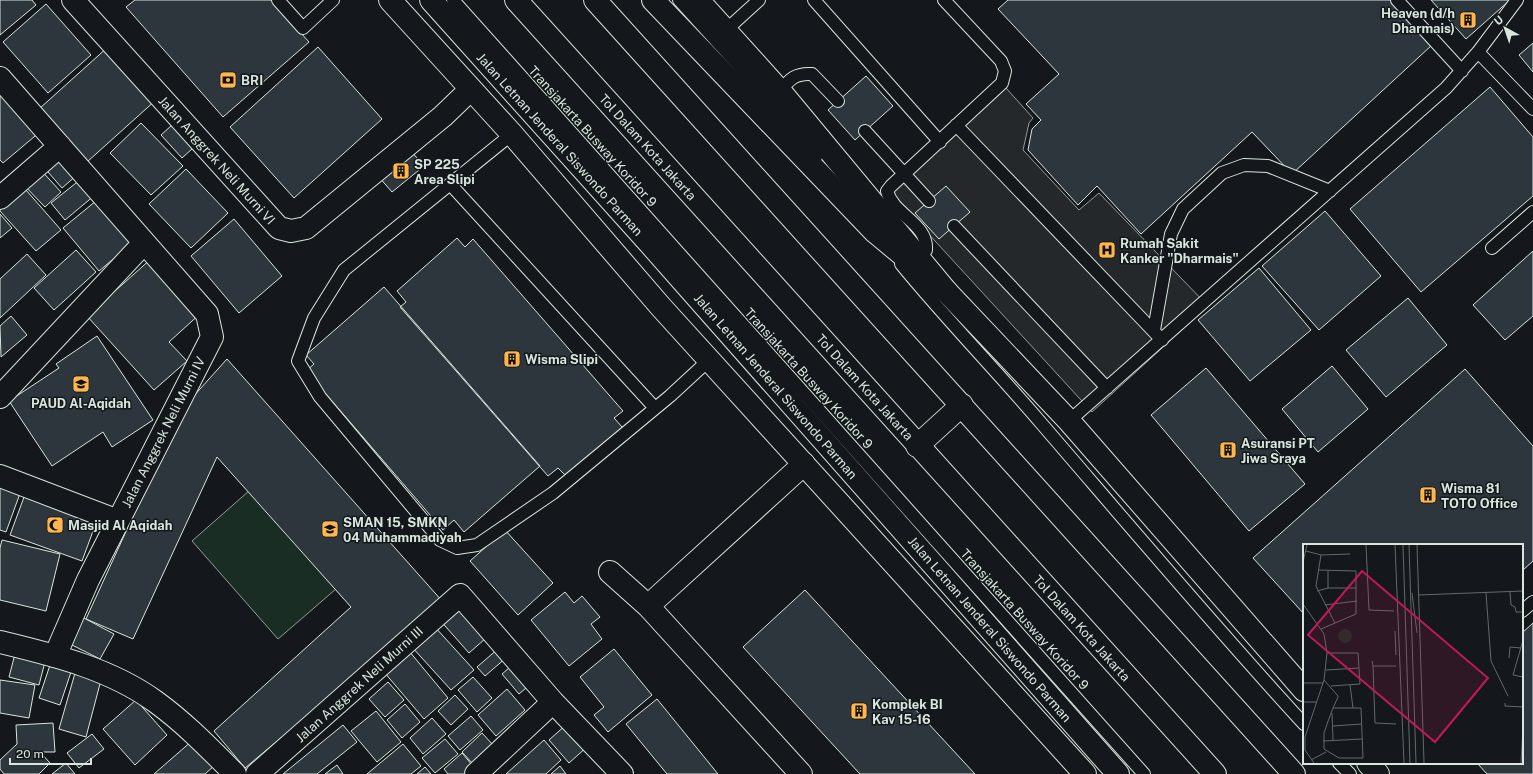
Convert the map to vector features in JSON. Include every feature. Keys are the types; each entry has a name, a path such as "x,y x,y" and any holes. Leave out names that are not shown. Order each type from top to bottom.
{"main road":[{"name":"Jalan Anggrek Neli Murni VI","path":"73,0 279,228 291,231 306,228 443,116 470,90"},
{"path":"390,0 470,90 512,134 614,250 661,307 1085,774"},
{"name":"Jalan Letnan Jenderal Siswondo Parman","path":"431,0 668,264 1118,774"},
{"name":"Tol Dalam Kota Jakarta","path":"516,0 917,446 1215,774"},
{"path":"595,0 1294,774"},
{"path":"653,0 874,231 946,291"},
{"path":"698,0 780,91 946,291 1069,421 1303,689"},
{"name":"Jalan Anggrek Neli Murni IV","path":"0,78 207,314 212,337 88,580 55,656"},
{"path":"0,198 60,146"},
{"path":"0,397 144,243"},
{"path":"614,250 651,245"},
{"path":"661,307 668,264"},
{"path":"917,446 962,405"},
{"path":"648,606 804,464"},
{"path":"0,476 118,521"},
{"path":"610,572 648,606 801,774"},
{"name":"Jalan Anggrek Neli Murni III","path":"257,774 460,595 553,702"},
{"path":"0,642 55,656 105,673 156,702 208,747 235,774"},
{"path":"476,774 553,702 622,774"},
{"path":"1369,764 1378,774"}],"lane":[{"path":"278,0 303,28 333,0"},
{"name":"Transjakarta Busway Koridor 9","path":"453,0 1144,774"},
{"path":"679,0 782,112 874,231 926,295 1040,421 1231,644 1303,723"},
{"path":"814,0 940,142"},
{"path":"919,259 926,250 925,235 901,211 887,191 903,174 940,142 956,125 1002,83 1005,70 1001,61 944,0"},
{"path":"1397,0 1462,71"},
{"path":"1069,421 1446,88 1478,52 1517,0"},
{"path":"726,30 753,2"},
{"path":"1478,52 1533,109"},
{"path":"780,91 789,80 801,74 812,74 838,101"},
{"path":"956,125 1066,242 1154,330 1162,340"},
{"path":"865,131 929,201"},
{"path":"512,134 451,185 344,270 314,318 298,361 320,397 440,540 457,548 477,545 553,492 655,408 710,360"},
{"path":"1154,330 1171,234 1183,209 1222,173 1244,165 1268,166 1330,191"},
{"path":"451,185 655,408"},
{"path":"1492,248 1533,212"},
{"path":"954,226 1107,388"},
{"path":"1523,611 1533,602"},
{"path":"1341,764 1350,774"}],"green space":[{"path":"258,483 344,582 278,639 192,541"}],"shaded area":[{"path":"1006,88 1033,118 1029,123 1023,150 1079,210 1099,193 1208,306 1092,412 891,193"}],"building":[{"path":"0,0 32,0 36,5 0,35"},
{"name":"BRI","path":"135,0 271,0 309,42 223,117 126,7"},
{"path":"1008,0 1390,0 1432,45 1292,174 1252,132 1141,234 1097,186 1078,205 1028,150 1032,129 1041,120 1026,104 1059,74 998,9"},
{"name":"Heaven (d/h Dharmais)","path":"1431,0 1510,0 1466,39"},
{"path":"46,4 91,55 48,93 3,42"},
{"path":"1533,43 1533,72 1519,55"},
{"path":"109,46 157,99 87,162 39,109"},
{"path":"318,47 382,119 294,198 230,127"},
{"path":"866,76 893,106 855,140 828,110"},
{"path":"0,85 41,131 3,163 0,160"},
{"path":"1490,87 1533,137 1533,196 1421,292 1350,209"},
{"path":"141,123 183,166 151,195 110,153"},
{"path":"172,125 193,148 182,158 161,135"},
{"path":"56,150 77,175 62,188 41,164"},
{"name":"SP 225 Area Slipi","path":"410,150 424,166 392,192 378,176"},
{"path":"38,167 61,192 45,207 21,182"},
{"path":"186,169 228,213 191,248 149,204"},
{"path":"81,179 95,195 65,220 51,203"},
{"path":"19,182 61,230 36,251 0,211 0,199"},
{"path":"946,186 970,212 939,239 915,213"},
{"path":"102,196 137,239 99,271 63,228"},
{"path":"1325,211 1381,276 1319,330 1262,266"},
{"path":"0,214 12,228 0,238"},
{"path":"234,219 282,276 239,313 191,256"},
{"name":"Wisma Slipi","path":"457,238 465,247 473,239 623,411 614,418 623,428 567,477 558,468 548,476 400,307 406,302 397,291"},
{"path":"76,250 96,272 54,310 34,288"},
{"path":"1533,251 1533,316 1505,340 1473,305"},
{"path":"27,254 46,275 0,318 0,279"},
{"path":"152,258 202,312 169,342 187,361 154,390 87,316"},
{"path":"1259,268 1311,330 1250,381 1198,320"},
{"path":"384,287 540,466 464,532 454,520 443,530 306,371 314,364 306,355"},
{"path":"1408,298 1447,345 1386,397 1346,350"},
{"path":"11,316 27,335 1,357 0,326"},
{"name":"PAUD Al-Aqidah","path":"97,336 153,420 112,447 103,432 52,466 9,401 59,368 56,364"},
{"name":"SMAN 15, SMKN 04 Muhammadiyah","path":"227,359 443,602 245,768 214,731 351,607 217,457 133,639 86,619 182,409"},
{"path":"1332,366 1368,409 1318,452 1282,409"},
{"name":"Asuransi PT Jiwa Sraya","path":"1206,368 1305,484 1249,531 1151,415"},
{"name":"Wisma 81 TOTO Office","path":"1465,369 1533,446 1533,561 1523,570 1523,544 1303,544 1303,613 1253,558"},
{"path":"0,480 22,488 6,532 0,530"},
{"name":"Masjid Al Aqidah","path":"27,489 99,515 82,561 10,535"},
{"path":"505,530 553,583 518,615 470,561"},
{"path":"2,540 60,554 46,611 0,600 0,548"},
{"name":"Komplek BI Kav 15-16","path":"805,590 975,774 860,774 743,647"},
{"path":"565,592 574,603 582,596 600,617 591,624 602,639 569,666 531,620"},
{"path":"455,602 486,638 469,653 438,618"},
{"path":"84,618 114,634 100,659 70,644"},
{"path":"1533,623 1533,774 1487,774 1478,764 1523,764 1523,632"},
{"path":"434,626 474,670 451,690 411,646"},
{"path":"499,648 507,657 485,676 477,667"},
{"path":"614,649 652,695 608,732 594,715 604,707 580,677"},
{"path":"16,650 46,658 39,685 9,677"},
{"path":"409,651 448,698 424,719 384,672"},
{"path":"51,662 72,669 60,705 39,698"},
{"path":"516,662 533,682 519,694 502,674"},
{"path":"75,673 101,680 86,737 59,729"},
{"path":"473,677 492,698 477,712 458,690"},
{"path":"0,680 35,685 29,718 0,713"},
{"path":"388,682 404,700 385,717 369,699"},
{"path":"507,689 525,710 496,736 478,715"},
{"path":"455,695 468,709 451,725 438,711"},
{"path":"657,699 718,774 667,774 626,724"},
{"path":"136,700 167,735 135,765 103,729"},
{"path":"405,704 420,722 402,738 387,720"},
{"path":"376,711 401,742 377,762 351,731"},
{"path":"471,716 483,730 460,750 448,736"},
{"path":"432,718 446,734 423,754 410,738"},
{"path":"53,723 55,752 40,752 50,763 39,774 4,774 0,769 0,760 17,744 16,725"},
{"path":"567,724 588,746 569,763 549,740"},
{"path":"343,725 357,742 317,774 283,774"},
{"path":"482,733 493,745 473,764 462,752"},
{"path":"92,734 104,749 79,768 67,753"},
{"path":"445,739 458,754 435,773 422,758"},
{"path":"193,740 215,765 205,774 154,774"},
{"path":"544,740 561,760 546,774 506,774"},
{"path":"403,744 421,766 411,774 367,774"},
{"path":"462,753 473,766 464,774 448,774 444,769"},
{"path":"66,763 75,774 52,774"},
{"path":"337,765 343,774 325,774"},
{"path":"560,766 566,774 551,774"},
{"path":"425,767 431,774 417,774"}],"place":[{"name":"Heaven (d/h Dharmais)","path":"1468,20"},
{"name":"BRI","path":"228,80"},
{"name":"SP 225 Area Slipi","path":"401,171"},
{"name":"Rumah Sakit Kanker \"Dharmais\"","path":"1107,250"},
{"name":"Wisma Slipi","path":"512,359"},
{"name":"PAUD Al-Aqidah","path":"81,384"},
{"name":"Asuransi PT Jiwa Sraya","path":"1228,450"},
{"name":"Wisma 81 TOTO Office","path":"1428,495"},
{"name":"Masjid Al Aqidah","path":"55,525"},
{"name":"SMAN 15, SMKN 04 Muhammadiyah","path":"330,529"},
{"name":"Komplek BI Kav 15-16","path":"859,711"}]}
